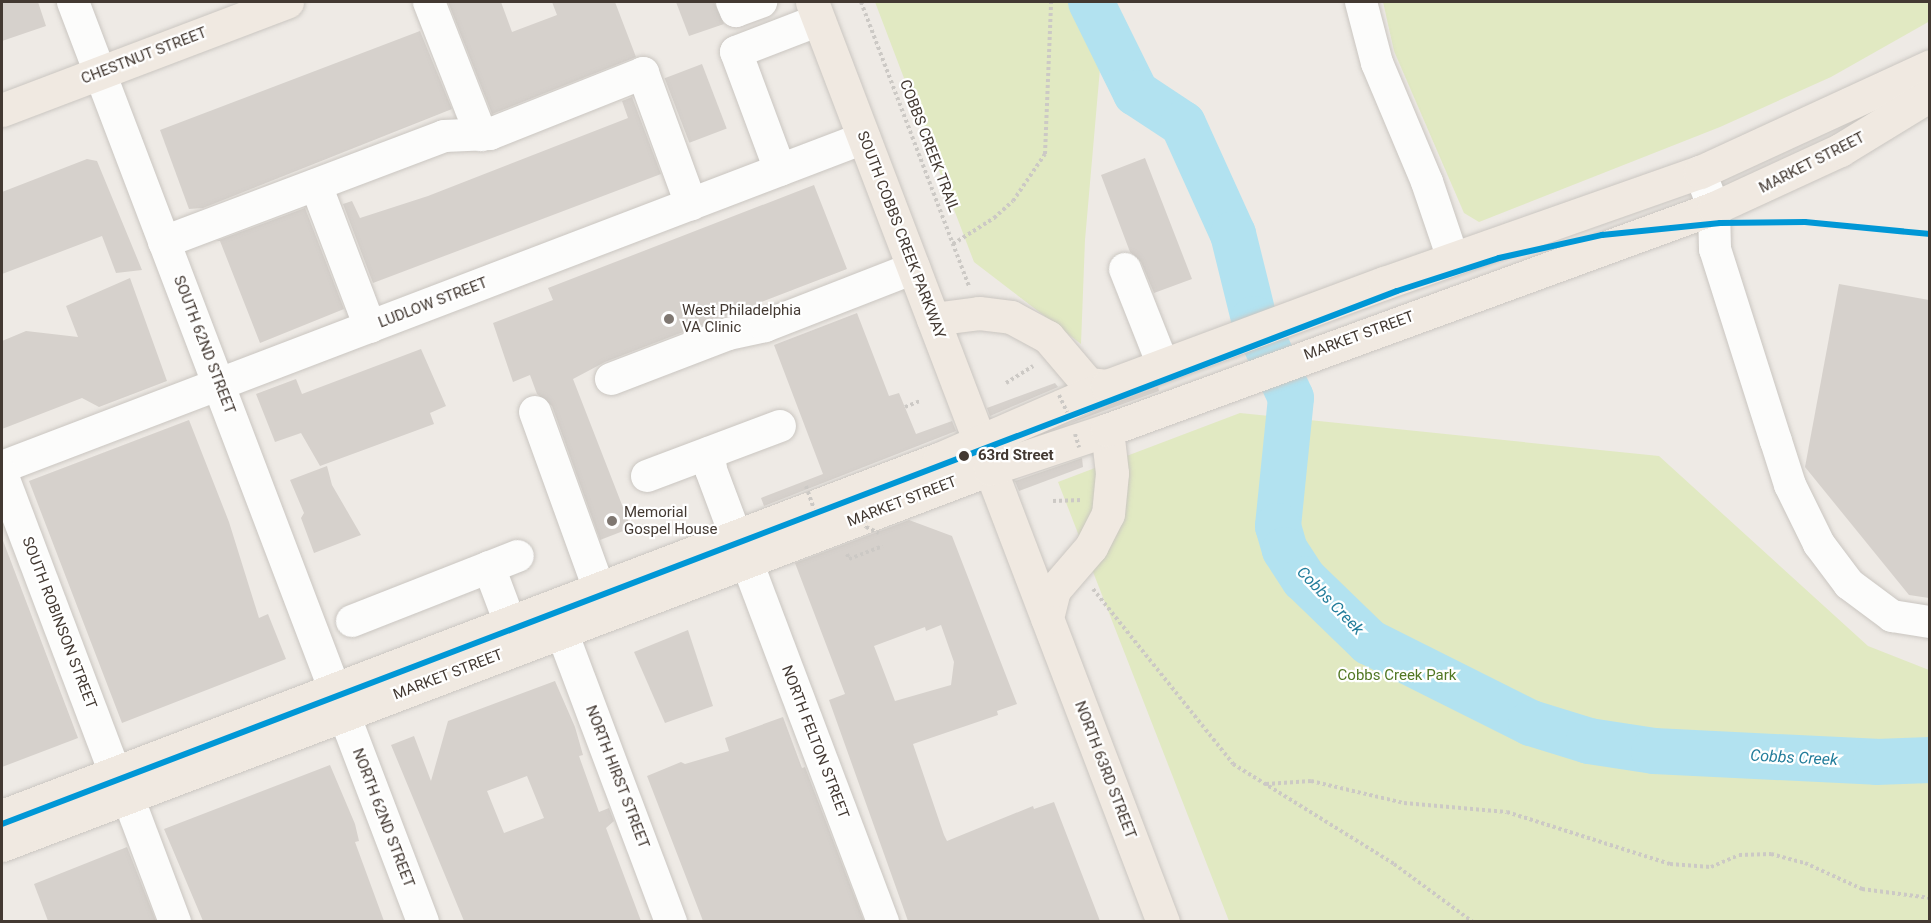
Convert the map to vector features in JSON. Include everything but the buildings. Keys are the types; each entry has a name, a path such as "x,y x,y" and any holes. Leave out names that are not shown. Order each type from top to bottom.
{"main road":[{"name":"CHESTNUT STREET","path":"2,110 287,2"},
{"name":"SOUTH COBBS CREEK PARKWAY","path":"815,10 1047,618"},
{"name":"MARKET STREET","path":"2,845 122,785 339,702 562,632 741,549 986,456 1107,386 1335,301 1701,172 1929,66"},
{"name":"MARKET STREET","path":"986,456 1093,438 1254,375 1714,208 1848,146 1929,95"},
{"path":"933,319 979,313 1011,317 1047,337 1089,384 1107,386"},
{"path":"1047,618 1054,590 1091,547 1108,514 1112,473 1093,438"},
{"name":"MARKET STREET","path":"339,702 510,622 599,589 741,549"},
{"name":"NORTH 63RD STREET","path":"1047,618 1162,921"},
{"name":"MARKET STREET","path":"2,816 122,785"}],"street":[{"name":"SOUTH 62ND STREET","path":"73,2 339,702"},
{"path":"429,2 481,135"},
{"path":"732,2 736,11 761,2"},
{"path":"1361,2 1377,63 1427,182 1452,259"},
{"path":"780,170 736,52 815,10"},
{"path":"164,242 444,136 481,135 643,73 691,204"},
{"name":"LUDLOW STREET","path":"2,467 864,138"},
{"path":"1701,172 1714,208 1715,249 1790,485 1819,544 1849,584 1892,616 1929,622"},
{"path":"316,185 370,327"},
{"path":"610,379 728,334 765,326 914,268"},
{"path":"1125,269 1163,365"},
{"path":"535,411 599,589"},
{"path":"647,476 780,426"},
{"name":"NORTH FELTON STREET","path":"709,453 711,470 882,921"},
{"name":"SOUTH ROBINSON STREET","path":"2,474 175,921"},
{"path":"352,621 518,556"},
{"path":"489,567 510,622"},
{"name":"NORTH HIRST STREET","path":"562,632 671,921"},
{"name":"NORTH 62ND STREET","path":"339,702 423,921"}],"path":[{"name":"COBBS CREEK TRAIL","path":"861,2 970,288"},
{"path":"953,244 1000,212 1045,154 1051,2"},
{"path":"1006,383 1032,365"},
{"path":"1059,395 1067,412"},
{"path":"905,407 920,401"},
{"path":"1075,434 1093,438"},
{"path":"806,486 814,509"},
{"path":"1053,501 1082,501"},
{"path":"862,514 866,528 879,533"},
{"path":"1087,581 1211,740 1233,764 1394,864 1473,921"},
{"path":"1266,784 1311,780 1404,803 1507,812 1670,864 1711,867 1739,855 1771,854 1805,863 1862,889 1929,898"}],"green space":[{"path":"875,2 1099,2 1104,23 1085,240 1081,344 974,262"},
{"path":"1383,2 1929,2 1930,21 1831,77 1720,127 1479,222 1464,213 1394,51"},
{"name":"Cobbs Creek Park","path":"1240,413 1659,456 1868,646 1929,670 1929,921 1229,921 1058,482"}],"waterway":[{"name":"Cobbs Creek","path":"1091,2 1136,93 1183,124 1233,234 1254,319 1291,398 1278,526 1285,550 1304,579 1369,642 1531,723 1589,741 1654,751 1876,762 1930,760"}],"transit line":[{"path":"2,824 1397,291 1499,258 1602,235 1720,223 1805,222 1930,234"}],"place":[{"name":"West Philadelphia VA Clinic","path":"669,319"},
{"name":"63rd Street","path":"964,456"},
{"name":"Memorial Gospel House","path":"612,521"}]}
